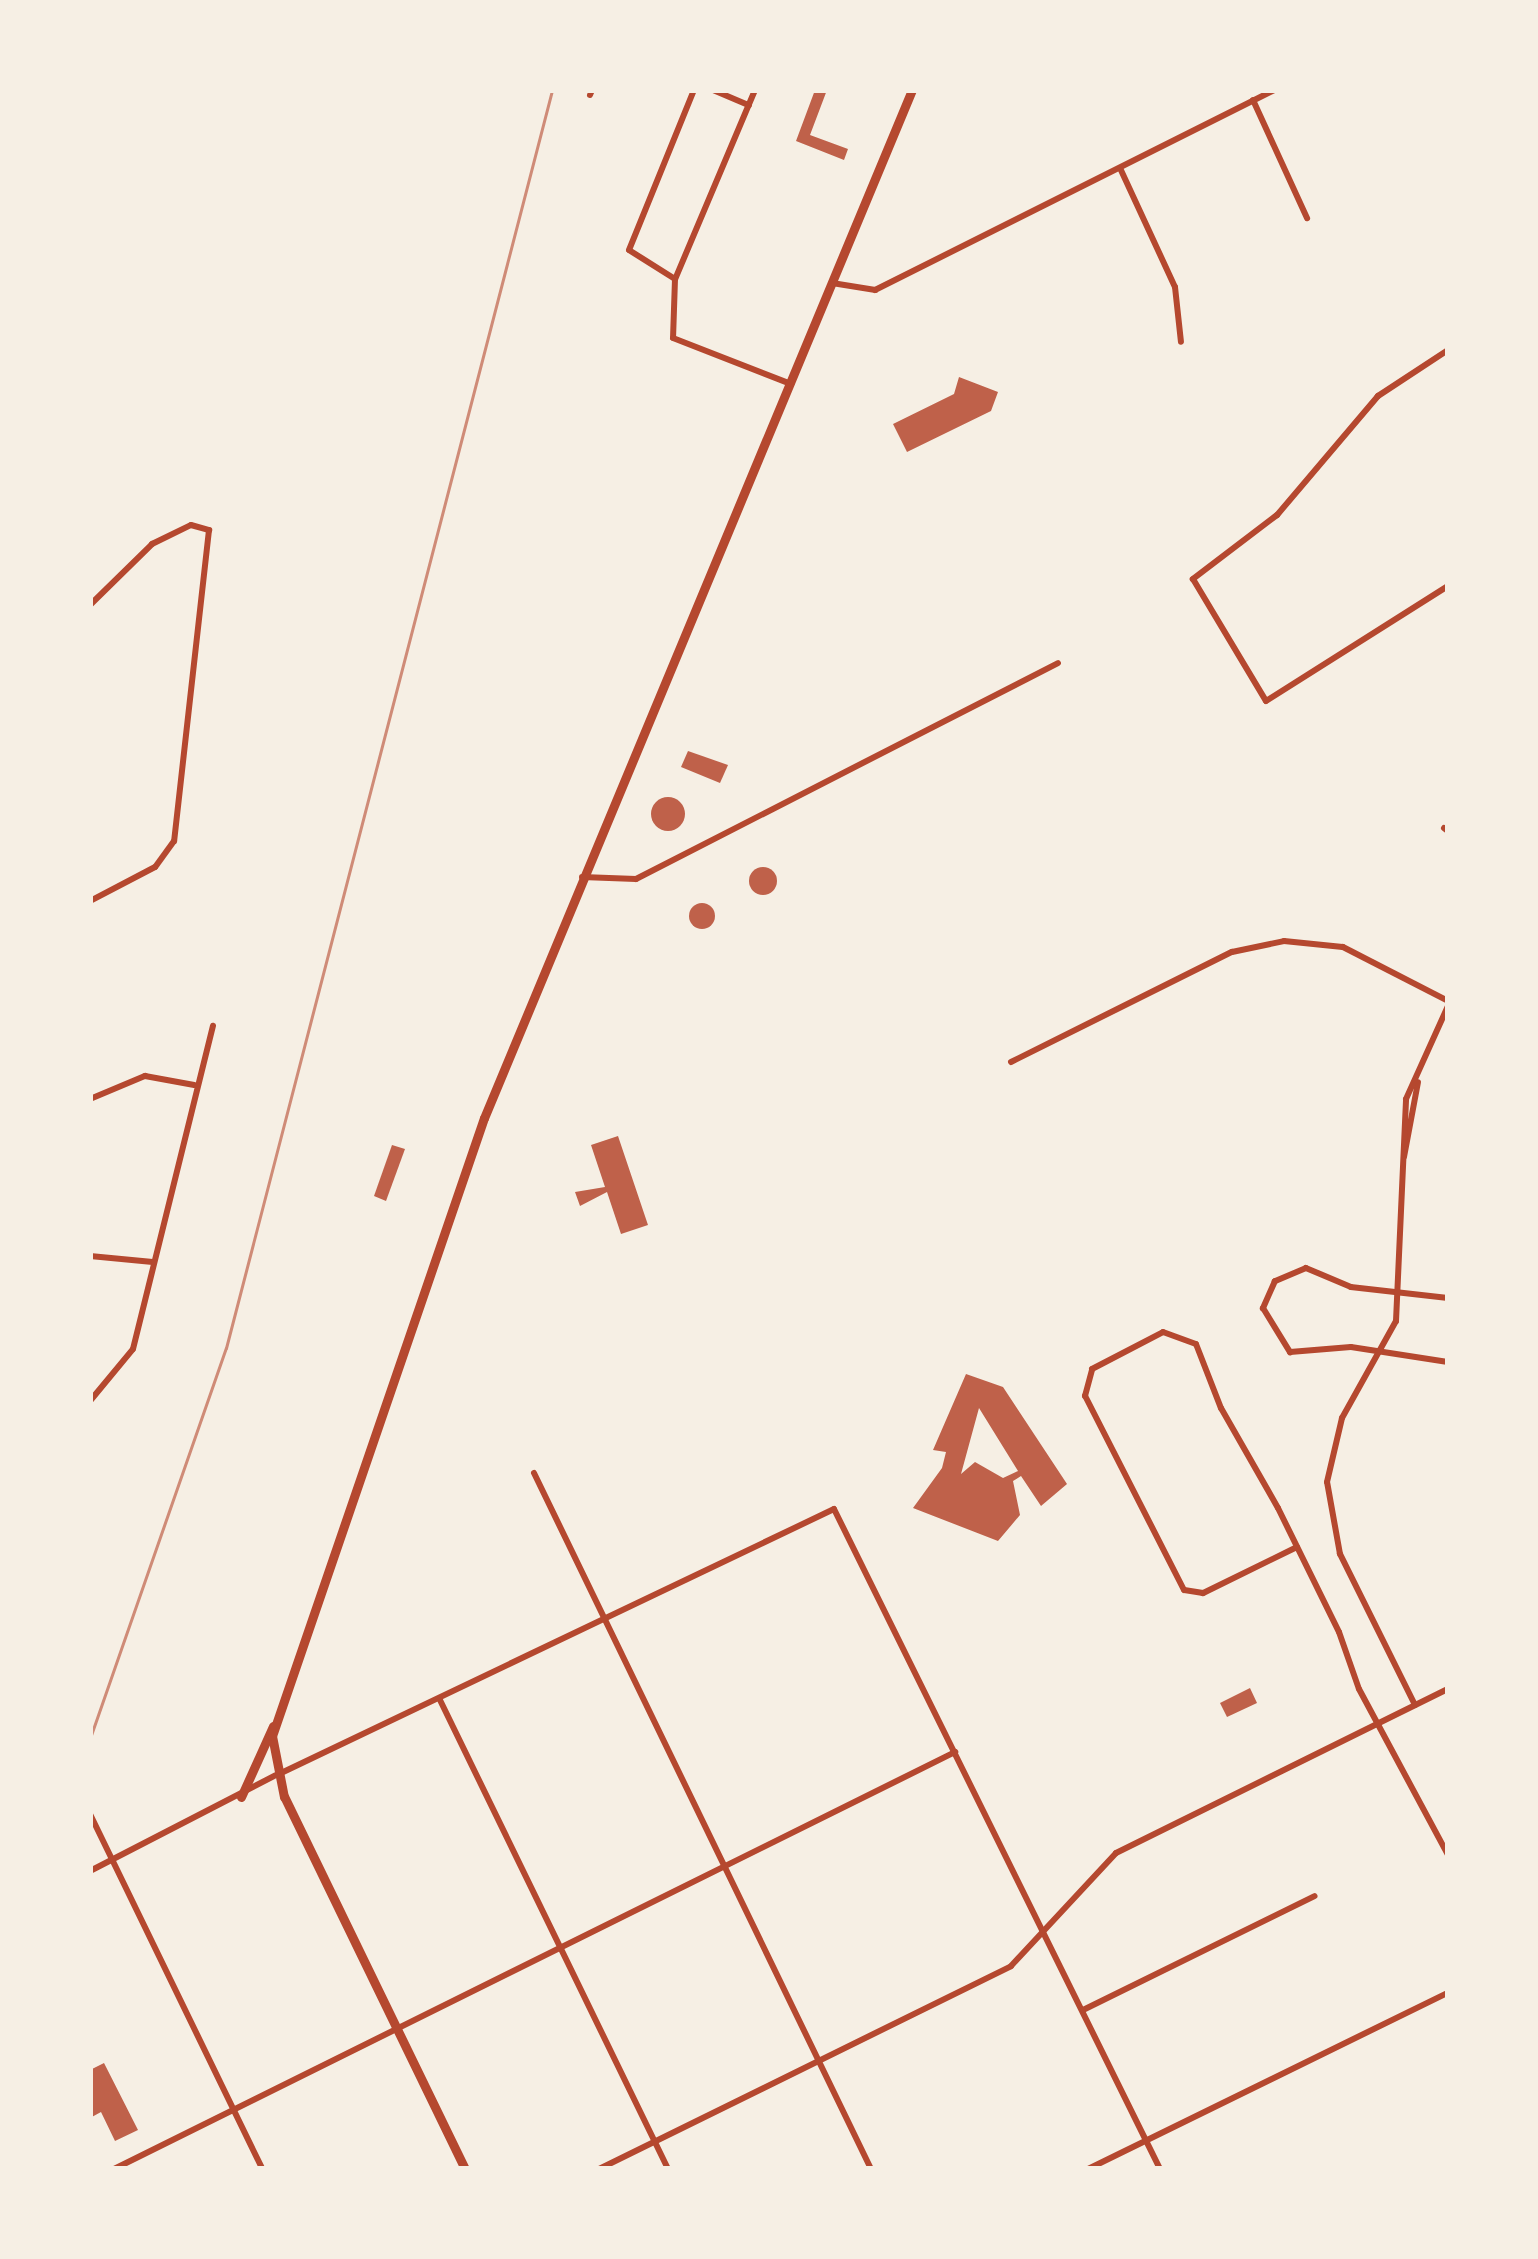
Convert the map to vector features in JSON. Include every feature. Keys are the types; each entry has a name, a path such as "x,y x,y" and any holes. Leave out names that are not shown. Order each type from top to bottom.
{"highway":[{"path":"241,1797 277,1722 425,1280 582,877 912,90"},
{"path":"277,1722 276,1775 465,2169"}],"street":[{"path":"675,279 629,250 694,90"},
{"path":"713,90 749,106"},
{"path":"755,90 675,279 673,338 790,384"},
{"path":"832,283 875,290 1274,90"},
{"path":"1253,100 1307,218"},
{"path":"1120,168 1175,287 1181,341"},
{"path":"1448,350 1378,397 1277,514 1193,579 1266,701 1448,586"},
{"path":"90,605 152,544 191,525 209,530 174,842 155,866 90,901"},
{"path":"582,877 636,879 1058,664"},
{"path":"1011,1062 1232,952 1284,941 1343,946 1448,1004 1419,1075 1403,1161 1403,1293 1384,1354 1342,1418 1327,1482 1340,1554 1415,1705"},
{"path":"90,1401 126,1367 213,1026"},
{"path":"90,1099 145,1076 195,1085"},
{"path":"90,1256 153,1262"},
{"path":"1448,1298 1403,1293 1306,1268 1267,1293 1265,1324 1290,1352 1384,1354 1448,1362"},
{"path":"1298,1547 1203,1593 1184,1590 1099,1431 1083,1385 1092,1369 1163,1332 1190,1337 1298,1547 1376,1723 1448,1855"},
{"path":"534,1473 871,2169"},
{"path":"90,1871 276,1775 834,1509 1160,2169"},
{"path":"598,2169 1011,1966 1042,1926 1115,1853 1448,1689"},
{"path":"440,1700 668,2169"},
{"path":"114,2169 955,1752"},
{"path":"90,1814 262,2169"},
{"path":"1083,2010 1315,1896"},
{"path":"1088,2169 1448,1993"}],"building":[{"path":"815,90 827,90 810,135 848,149 844,160 796,141"},
{"path":"959,377 998,392 991,411 907,452 893,424 954,394"},
{"path":"688,751 728,765 720,783 681,767"},
{"path":"668,797 680,802 685,814 680,826 668,831 656,826 651,814 656,802"},
{"path":"763,867 773,871 777,881 773,891 763,895 753,891 749,881 753,871"},
{"path":"702,903 715,916 702,929 689,916"},
{"path":"618,1136 648,1225 621,1234 607,1192 580,1206 575,1192 605,1187 591,1145"},
{"path":"392,1145 405,1149 386,1201 374,1196"},
{"path":"966,1374 1003,1387 1067,1484 1041,1506 1021,1476 1013,1481 1020,1515 998,1541 913,1508 942,1468 946,1452 933,1450","holes":["979,1408 1018,1471 1003,1478 975,1462 961,1474"]},
{"path":"1250,1688 1257,1703 1227,1717 1220,1703"},
{"path":"104,2063 138,2130 115,2141 101,2112 90,2118 90,2070"}],"railway":[{"path":"90,1738 226,1348 552,90"}]}
